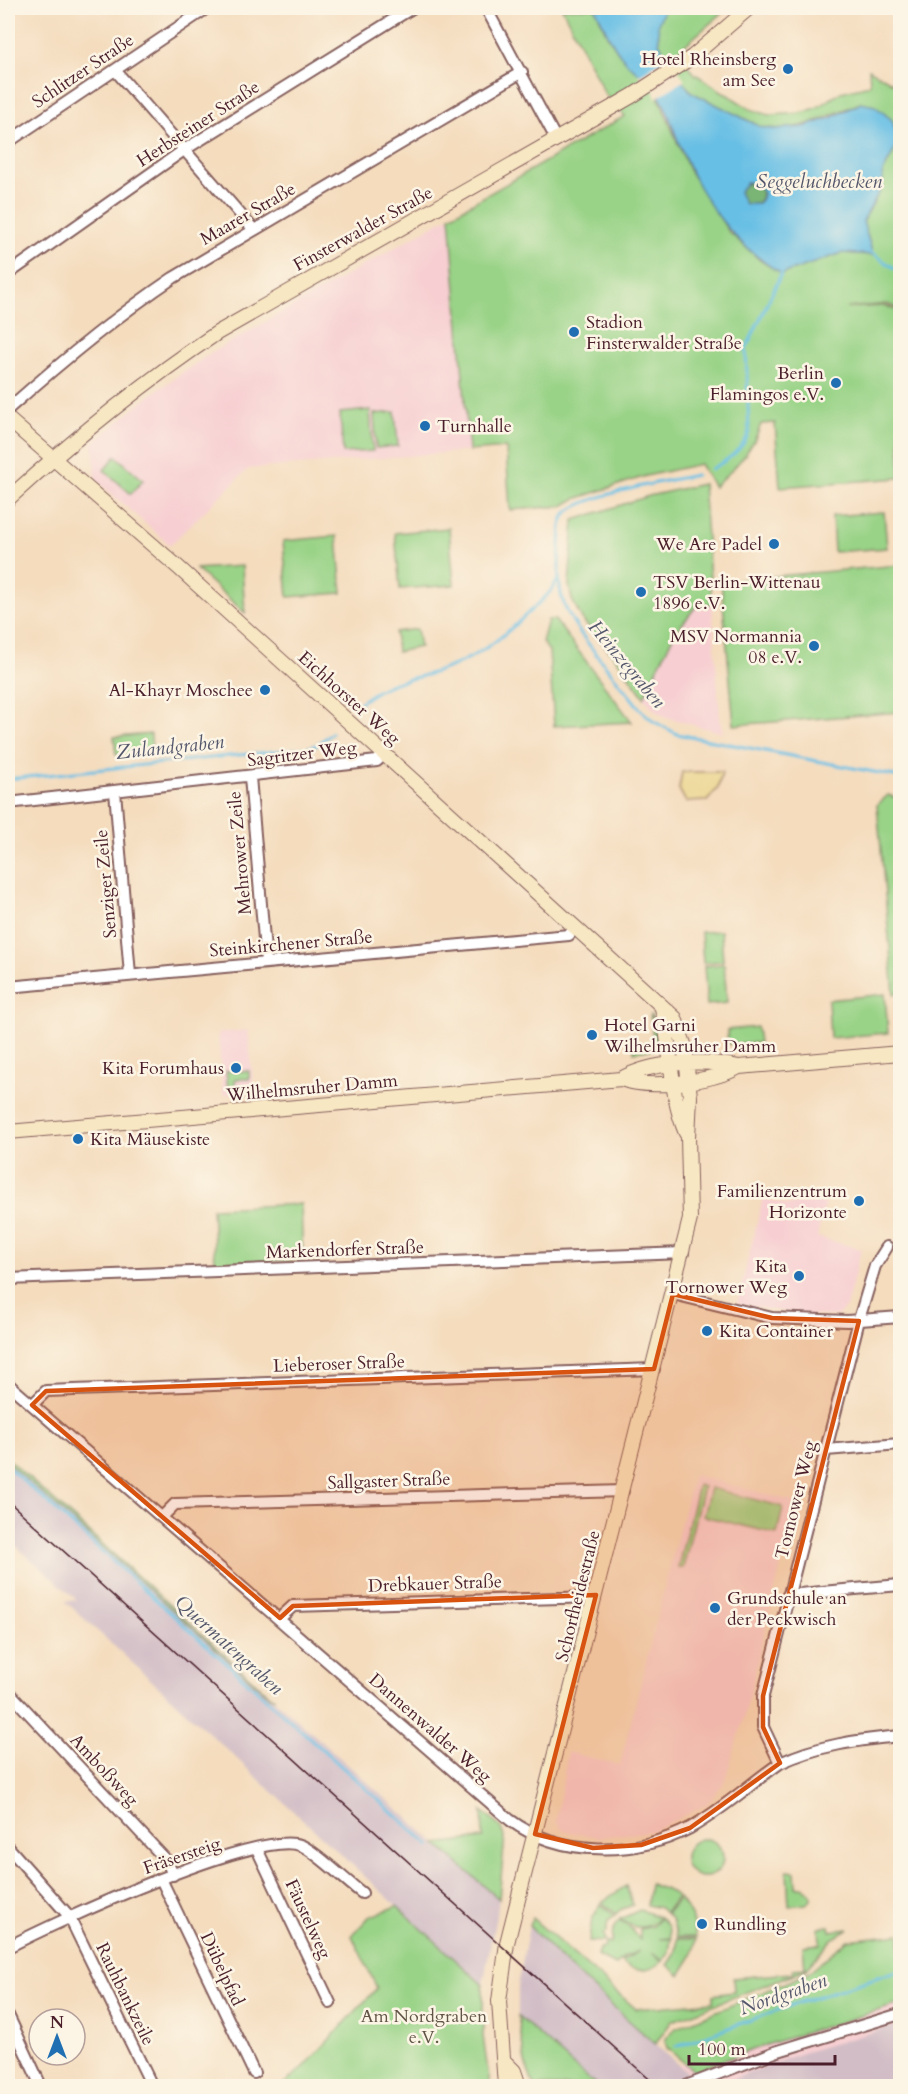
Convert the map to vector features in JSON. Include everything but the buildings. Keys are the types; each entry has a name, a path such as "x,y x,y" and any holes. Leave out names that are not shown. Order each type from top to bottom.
{"main road":[{"name":"Finsterwalder Straße","path":"8,499 138,388 217,333 632,96 689,60 749,8"},
{"name":"Eichhorster Weg","path":"8,419 179,568 675,1018 681,1030 681,1081"},
{"name":"Wilhelmsruher Damm","path":"621,1079 631,1073 680,1065 721,1063 739,1067 900,1053"},
{"name":"Wilhelmsruher Damm","path":"8,1132 621,1079 635,1084 681,1081 722,1076 739,1067"},
{"name":"Schorfheidestraße","path":"505,2086 503,2076 505,2062 500,2032 500,1995 507,1943 673,1294 690,1219 688,1137 679,1113 681,1081"},
{"name":"Schorfheidestraße","path":"505,2062 514,2071 519,2086"}],"street":[{"name":"Schlitzer Straße","path":"8,142 207,8"},
{"name":"Herbsteiner Straße","path":"8,274 184,150 412,8"},
{"path":"486,8 522,72 556,140"},
{"path":"115,70 254,230"},
{"name":"Maarer Straße","path":"8,408 54,367 173,278 522,72"},
{"name":"Sagritzer Weg","path":"8,803 377,761 384,754"},
{"name":"Mehrower Zeile","path":"250,777 266,962"},
{"name":"Senziger Zeile","path":"115,791 130,975"},
{"name":"Steinkirchener Straße","path":"8,987 569,935 575,928"},
{"name":"Tornower Weg","path":"780,1763 767,1739 761,1712 766,1680 859,1321 875,1266 887,1247"},
{"name":"Markendorfer Straße","path":"8,1279 683,1253"},
{"path":"673,1294 771,1318 802,1321 859,1321 900,1317"},
{"name":"Lieberoser Straße","path":"32,1405 46,1391 654,1369"},
{"name":"Dannenwalder Weg","path":"8,1384 510,1820 535,1834 559,1843 593,1848 627,1847 652,1842 690,1828 780,1763 817,1748 900,1736"},
{"path":"826,1450 900,1444"},
{"name":"Sallgaster Straße","path":"162,1517 175,1504 623,1491"},
{"path":"788,1595 900,1585"},
{"name":"Drebkauer Straße","path":"280,1618 293,1606 595,1597"},
{"name":"Amboßweg","path":"8,1691 167,1861 172,1875"},
{"name":"Fräsersteig","path":"8,1947 69,1916 161,1879 257,1849 300,1845 362,1893"},
{"name":"Rauhbankzeile","path":"8,1847 69,1916 152,2086"},
{"name":"Fäustelweg","path":"257,1849 330,2003"},
{"name":"Dübelpfad","path":"161,1879 254,2073"},
{"path":"691,2084 775,2052 900,2014"},
{"path":"8,2015 41,2086"}],"highlighted area":[{"path":"673,1294 772,1318 859,1321 763,1696 763,1727 780,1763 690,1828 641,1845 593,1848 535,1834 596,1595 293,1606 280,1618 32,1405 46,1391 654,1369"}],"shaded area":[{"path":"450,216 469,451 248,469 170,545 96,480 93,443 150,395 211,353"},
{"path":"712,604 720,722 723,733 666,717 655,711 644,698 673,636 697,605"},
{"name":"Kita Forumhaus","path":"248,1030 254,1092 223,1095 218,1033"},
{"name":"Kita Tornower Weg","path":"763,1198 786,1205 826,1200 817,1237 861,1249 846,1307 837,1316 803,1315 737,1304"},
{"path":"8,1463 499,1899 483,1985 65,1601 77,1600 8,1539"},
{"name":"Grundschule an der Peckwisch","path":"693,1475 796,1502 745,1714 724,1783 707,1804 654,1831 600,1837 563,1831 556,1821 568,1752 620,1765"},
{"path":"529,1926 569,1967 702,2086 596,2086 518,2016 518,1986"},
{"path":"900,1992 900,2086 702,2086 679,2065 785,2027"},
{"path":"900,2024 900,2086 715,2086 799,2054"}],"green space":[{"path":"562,8 595,8 607,35 618,52 655,89 689,170 729,232 761,261 782,274 842,253 873,255 863,221 882,187 883,172 896,147 861,103 800,126 775,129 761,127 691,92 672,68 659,42 658,24 665,8 728,8 677,52 695,74 750,109 769,115 802,113 818,107 841,92 870,85 869,69 900,87 900,309 887,304 846,308 886,306 900,311 900,478 780,487 775,423 761,424 742,458 714,487 700,464 646,476 575,499 563,506 510,510 506,448 469,451 450,216 625,116 605,94"},
{"path":"747,183 755,183 762,190 762,198 755,205 747,205 740,198 740,190"},
{"path":"370,410 373,451 343,453 340,413"},
{"path":"395,412 398,446 376,448 374,414"},
{"path":"116,456 143,480 131,494 104,470"},
{"name":"TSV Berlin-Wittenau 1896 e.V.","path":"703,484 712,604 697,605 673,636 644,697 615,657 584,622 572,600 569,585 574,520 649,496"},
{"path":"884,512 887,548 834,552 832,516"},
{"path":"449,528 454,585 400,589 395,533"},
{"path":"337,536 342,593 288,597 283,541"},
{"name":"MSV Normannia 08 e.V.","path":"900,565 900,712 734,725 721,581"},
{"path":"242,566 245,613 196,569"},
{"path":"548,620 555,620 632,722 554,726 549,651 542,642"},
{"path":"417,629 420,647 397,652 395,632"},
{"path":"151,734 152,752 116,755 114,737"},
{"path":"888,795 900,799 900,993 894,994 877,805"},
{"path":"721,931 723,961 703,963 701,932"},
{"path":"724,964 727,1003 707,1005 704,966"},
{"path":"885,994 888,1033 830,1038 828,1000"},
{"path":"650,1014 657,1024 661,1041 655,1049 634,1052 634,1048 654,1045"},
{"path":"757,1027 759,1043 728,1044 727,1030"},
{"path":"226,1071 249,1071 249,1079 235,1079 235,1087 228,1088"},
{"path":"301,1204 303,1260 215,1263 212,1208"},
{"path":"8,1459 275,1698 266,1694 8,1463"},
{"path":"698,1485 703,1487 683,1568 678,1567"},
{"path":"710,1488 783,1507 777,1534 703,1516"},
{"path":"482,1811 500,1827 505,1836 499,1899 436,1844 483,1838"},
{"path":"704,1839 711,1840 717,1845 722,1851 722,1865 717,1871 711,1876 704,1877 697,1876 691,1871 686,1865 685,1858 686,1851 691,1845 697,1840"},
{"path":"787,1871 795,1872 796,1887 803,1887 811,1894 811,1899 806,1904 789,1906"},
{"path":"650,1884 667,1890 677,1897 665,1913 660,1908 647,1905"},
{"path":"626,1886 633,1905 616,1914 602,1902"},
{"path":"679,1898 691,1915 696,1937 677,1937 672,1919 666,1914"},
{"path":"601,1904 615,1916 608,1921 606,1933 603,1934 605,1942 589,1941 592,1919"},
{"name":"Am Nordgraben e.V.","path":"397,1906 483,1985 483,2036 490,2086 281,2086 304,2067 377,1988 352,1936 369,1917"},
{"path":"640,1910 660,1917 651,1924 641,1927 630,1925 620,1919"},
{"path":"532,1918 636,2009 713,2002 713,1995 734,1992 733,1978 793,1973 793,1969 805,1968 803,1946 820,1944 819,1927 829,1926 830,1931 849,1929 832,1939 806,1969 672,2021 655,2044 569,1967 529,1926"},
{"path":"661,1918 668,1926 671,1938 659,1939 671,1939 669,1952 663,1961 652,1953 662,1962 657,1966 647,1970 636,1970 621,1962 639,1951 625,1957 616,1965 597,1956 606,1943 611,1943 613,1931 619,1920 632,1929 640,1940 640,1929 653,1926"},
{"path":"900,1934 900,2004 769,2044 694,2071 667,2048 665,2040 674,2029 806,1974 848,1940"},
{"path":"677,1939 696,1939 692,1956 680,1975 668,1965 676,1952"},
{"path":"518,2016 596,2086 534,2086 525,2062"}],"sand":[{"path":"682,772 722,772 718,788 707,801 686,802 679,789"}],"water":[{"name":"Seggeluchbecken","path":"595,8 665,8 658,24 659,42 672,68 691,92 761,127 773,129 803,127 830,118 861,103 875,106 892,120 897,136 896,147 883,172 882,187 863,221 873,255 842,253 782,274 749,250 710,205 690,169 659,95 648,81 622,57","holes":["747,182 759,185 763,194 761,200 757,204 745,204 739,192"]}],"pier":[{"path":"669,56 685,80 656,98 653,90 638,76"}],"waterway":[{"path":"872,253 900,272"},
{"name":"Heinzegraben","path":"711,469 734,454 743,444 749,432 746,349 782,272"},
{"name":"Heinzegraben","path":"696,475 606,495 588,501 565,515 561,530 559,581 563,601 576,626 640,709 653,721 677,734 900,777"},
{"name":"Zulandgraben","path":"358,704 389,685 439,671 476,655 497,640 540,602 558,579"},
{"name":"Zulandgraben","path":"8,779 307,748 317,745 332,733"},
{"name":"Quermatengraben","path":"8,1467 430,1846"},
{"name":"Nordgraben","path":"676,2047 786,2007 900,1970"}],"tram line":[{"path":"8,1501 657,2086"}],"place":[{"name":"Hotel Rheinsberg am See","path":"788,69"},
{"name":"Stadion Finsterwalder Straße","path":"574,332"},
{"name":"Berlin Flamingos e.V.","path":"836,383"},
{"name":"Turnhalle","path":"425,426"},
{"name":"We Are Padel","path":"774,544"},
{"name":"TSV Berlin-Wittenau 1896 e.V.","path":"641,592"},
{"name":"MSV Normannia 08 e.V.","path":"814,646"},
{"name":"Al-Khayr Moschee","path":"265,690"},
{"name":"Hotel Garni Wilhelmsruher Damm","path":"592,1035"},
{"name":"Kita Forumhaus","path":"236,1068"},
{"name":"Kita Mäusekiste","path":"78,1139"},
{"name":"Familienzentrum Horizonte","path":"859,1201"},
{"name":"Kita Tornower Weg","path":"799,1276"},
{"name":"Kita Container","path":"707,1331"},
{"name":"Grundschule an der Peckwisch","path":"715,1608"},
{"name":"Rundling","path":"702,1924"}]}
